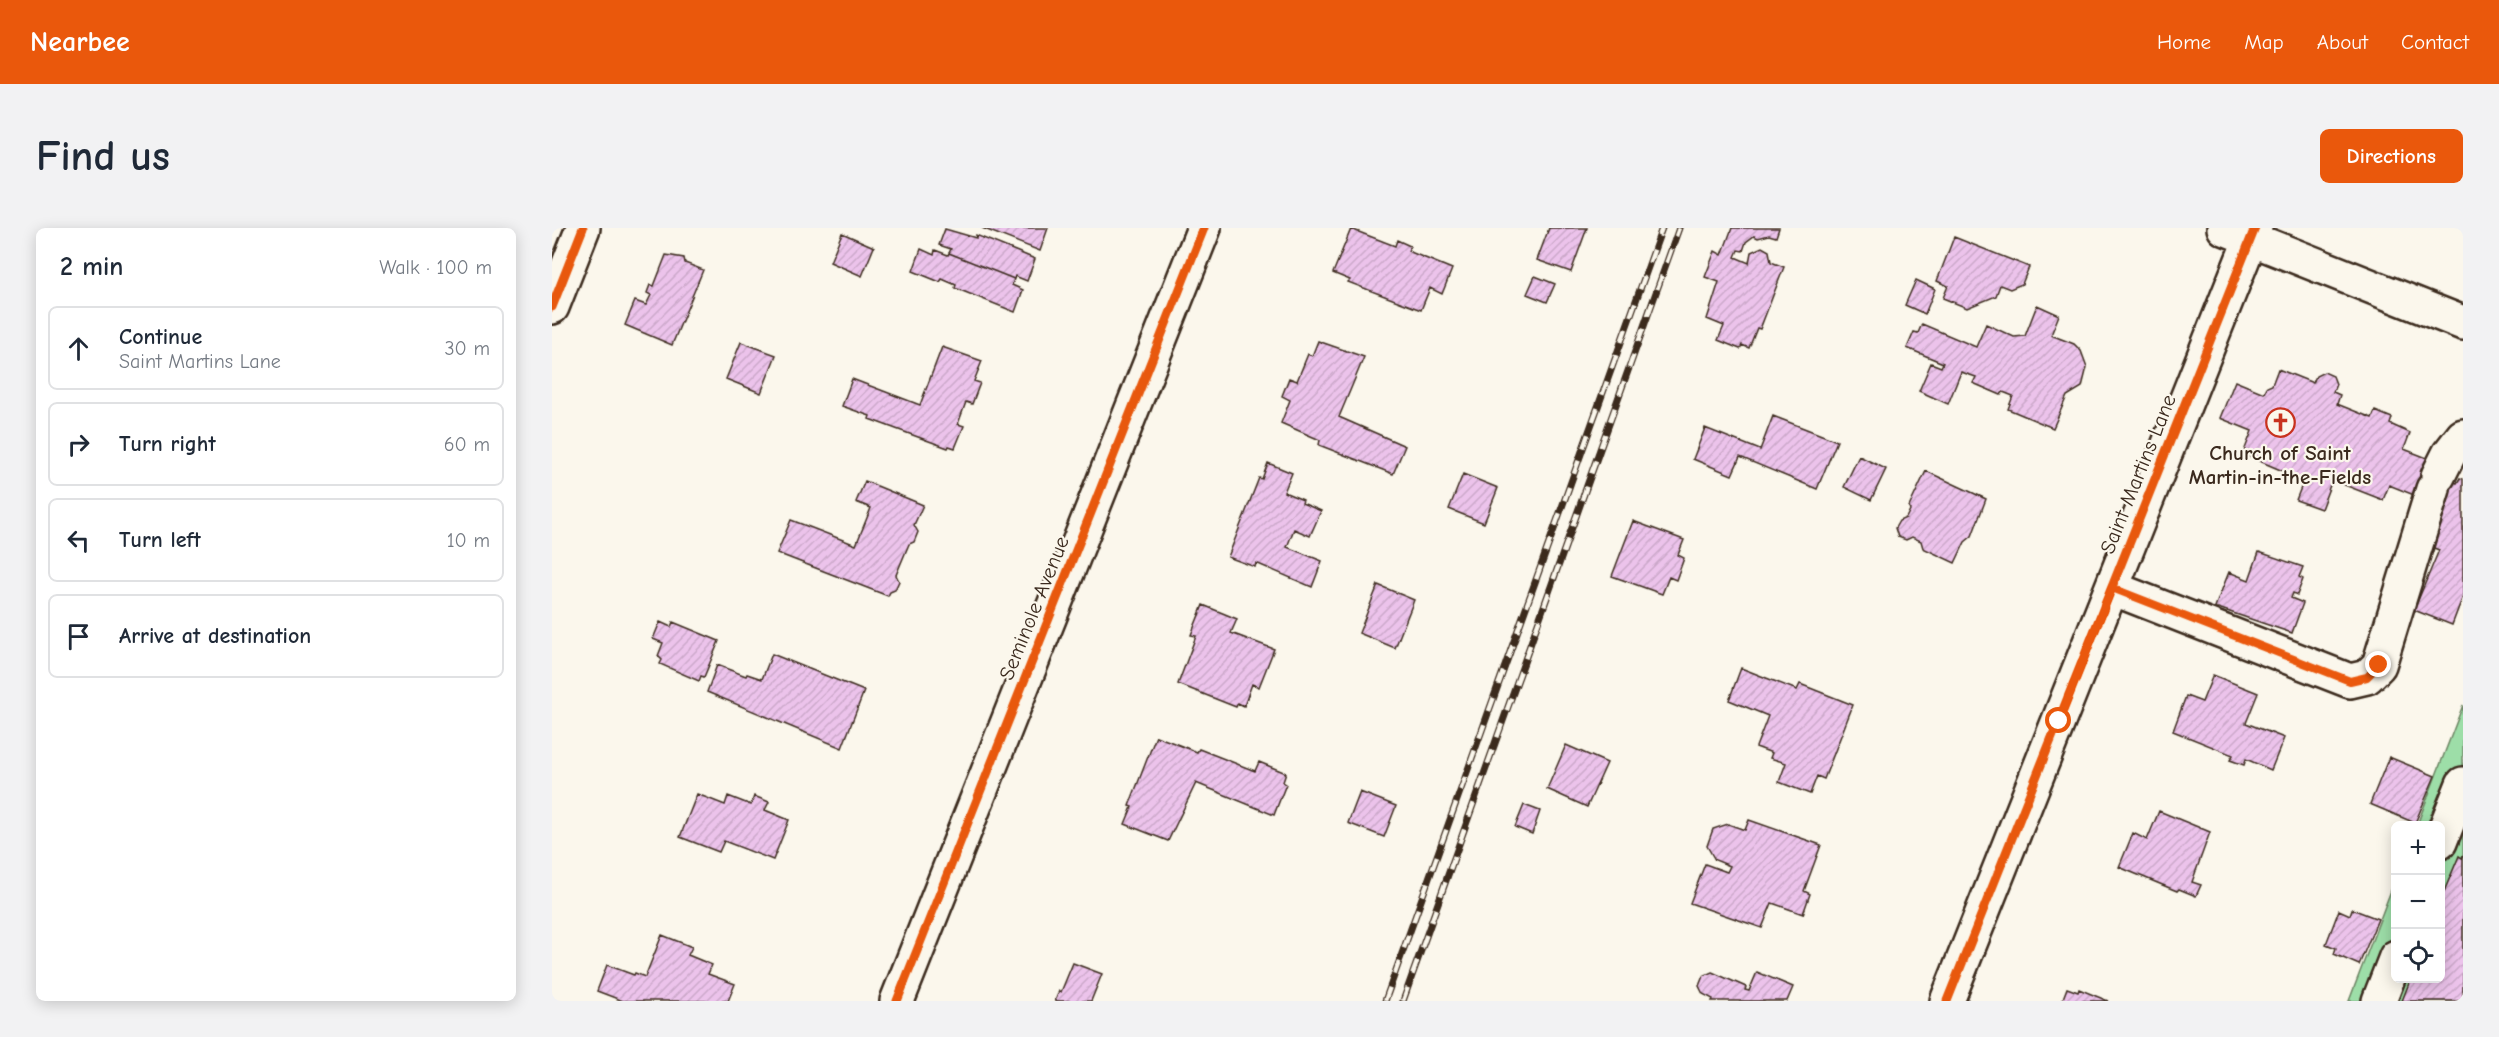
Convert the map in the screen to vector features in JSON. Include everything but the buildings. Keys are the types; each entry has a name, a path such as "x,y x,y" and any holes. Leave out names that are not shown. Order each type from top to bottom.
{"street":[{"path":"552,307 583,228"},
{"name":"Seminole Avenue","path":"897,1001 1204,228"},
{"path":"2243,232 2463,323"},
{"name":"Saint Martins Lane","path":"1947,1001 2112,588 2243,232"},
{"path":"2112,588 2350,681 2367,677 2379,665 2436,483 2449,454 2463,436"},
{"path":"2445,829 2463,784"},
{"path":"2379,1001 2391,970"}],"green space":[{"path":"2463,705 2463,1001 2349,1001 2391,891 2391,983 2445,983 2445,821 2419,821"}],"railway":[{"path":"1385,1001 1662,228"},
{"path":"1403,1001 1679,228"}],"cycle path":[{"path":"552,307 583,228"},
{"path":"897,1001 1204,228"},
{"path":"1947,1001 2255,228"}],"place":[{"name":"Church of Saint Martin-in-the-Fields","path":"2280,422"}],"route":[{"path":"2059,721 2112,588 2350,681 2367,677 2379,665"}]}
